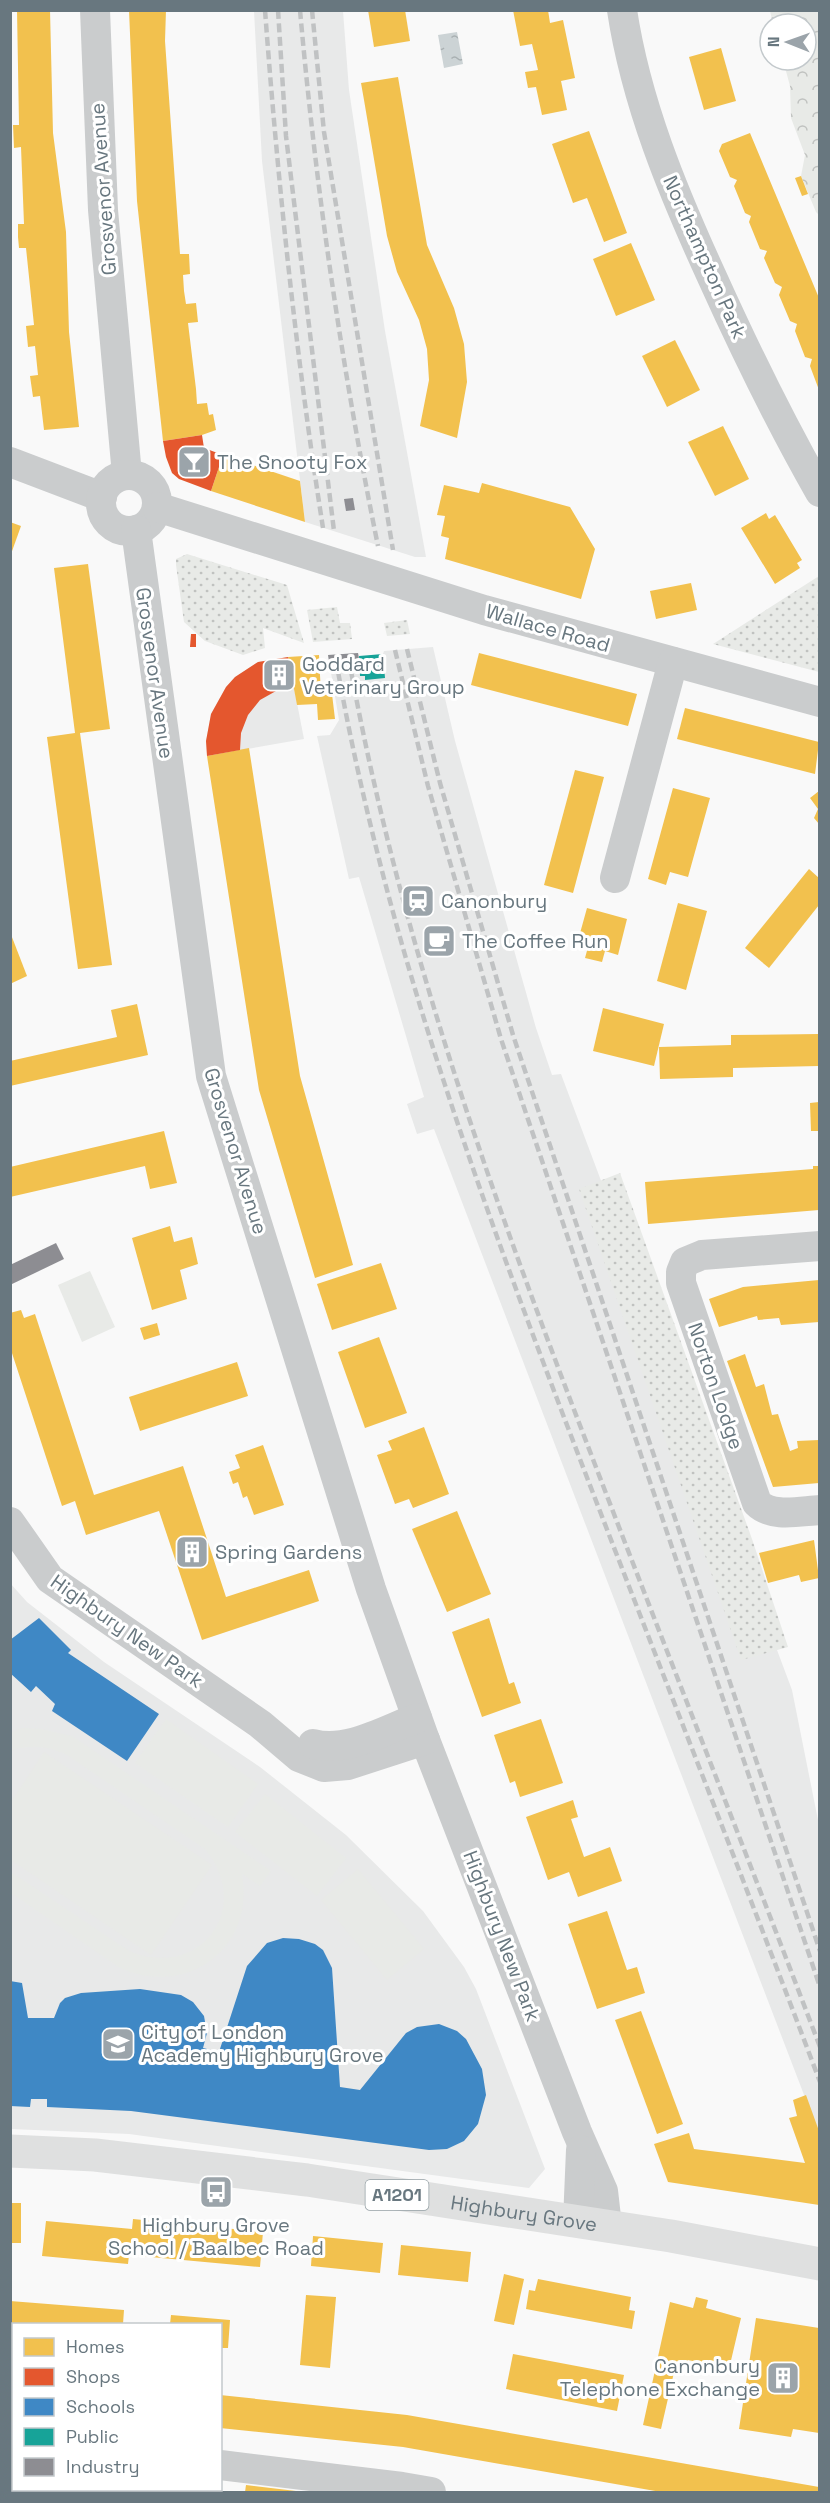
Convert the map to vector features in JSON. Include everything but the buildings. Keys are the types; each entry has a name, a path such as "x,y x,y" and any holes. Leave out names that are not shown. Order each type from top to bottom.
{"main road":[{"name":"Highbury Grove","path":"10,2151 44,2150 179,2164 592,2224 819,2264"}],"street":[{"name":"Grosvenor Avenue","path":"95,10 103,210 127,475"},
{"name":"Northampton Park","path":"622,10 640,87 666,170 735,328 819,492"},
{"path":"10,462 102,497"},
{"path":"127,475 135,475 150,483 157,498 157,507 150,522 136,530 126,531 110,523 104,515 102,497 108,484 127,475"},
{"name":"Wallace Road","path":"157,507 424,592 819,702"},
{"name":"Grosvenor Avenue","path":"136,530 211,1076 371,1589 421,1729"},
{"path":"615,878 673,662"},
{"name":"Norton Lodge","path":"819,1246 702,1255 685,1262 681,1272 681,1282 754,1497 762,1508 774,1512 819,1510"},
{"name":"Highbury New Park","path":"10,1522 50,1579 260,1724 299,1757 324,1767 348,1765 421,1729 577,2132 603,2191 592,2224"},
{"path":"10,2454 12,2443"},
{"path":"226,2475 402,2487 431,2493"}],"shaded area":[{"path":"254,11 343,11 349,90 385,331 426,557 415,557 305,522 262,161"},
{"path":"433,647 455,741 536,1028 552,1075 561,1074 792,1690 819,1825 819,2134 434,1129 417,1134 407,1104 424,1097 359,877 349,879 317,736 330,735 339,720 328,655 358,653 359,656 367,656 383,654 384,651"},
{"path":"288,657 304,739 207,756 206,741 211,714 226,687 235,677 258,662"},
{"path":"10,1583 27,1602 104,1662 260,1767 346,1835 423,1911 464,1967 476,1989 545,2169 529,2188 129,2134 11,2129"}],"green space":[{"path":"819,11 819,215 801,176 805,155 791,118 790,86 786,72 818,72 818,12 770,12"},
{"path":"187,554 287,585 304,643 263,628 265,648 243,655 205,641 184,622 176,559"},
{"path":"819,576 819,672 713,644"},
{"path":"337,607 340,623 350,623 352,639 313,642 307,610"},
{"path":"407,620 410,634 387,636 384,623"},
{"path":"620,1173 752,1539 788,1647 741,1660 579,1189"},
{"path":"90,1271 115,1327 82,1342 58,1285"},
{"path":"166,1719 258,1784 228,1827 135,1763"},
{"path":"22,1728 41,1729 72,1736 271,1871 260,1886 242,1874 243,1901 238,1924 227,1944 211,1960 192,1971 170,1976 145,1976 120,1968 11,1893 11,1872 129,1951 155,1958 178,1956 197,1947 212,1933 221,1915 224,1894 219,1872 205,1849 67,1755 39,1747 25,1747 11,1751 11,1732"},
{"path":"44,1752 212,1865 151,1955 11,1860 11,1802"},
{"path":"265,1794 346,1858 317,1896 235,1832"},
{"path":"358,1869 424,1949 387,1980 321,1900"}],"water":[{"path":"457,32 463,64 444,68 438,35"}],"railway":[{"path":"265,10 289,270 304,399 323,528"},
{"path":"278,10 286,136 334,531"},
{"path":"300,10 322,212 353,413 378,546"},
{"path":"312,10 324,132 393,550"},
{"path":"407,649 440,783 513,1035 820,1951"},
{"path":"395,650 428,786 501,1039 820,1987"},
{"path":"336,660 356,762 380,864 438,1063 471,1161 541,1357 820,2082"},
{"path":"349,660 394,867 452,1067 485,1166 556,1363 820,2047"}],"place":[{"name":"The Snooty Fox","path":"194,462"},
{"name":"Goddard Veterinary Group","path":"279,675"},
{"name":"Canonbury","path":"418,901"},
{"name":"The Coffee Run","path":"439,941"},
{"name":"Spring Gardens","path":"192,1552"},
{"name":"City of London Academy Highbury Grove","path":"118,2044"},
{"name":"Highbury Grove School / Baalbec Road","path":"216,2192"},
{"name":"Canonbury Telephone Exchange","path":"783,2378"}]}
